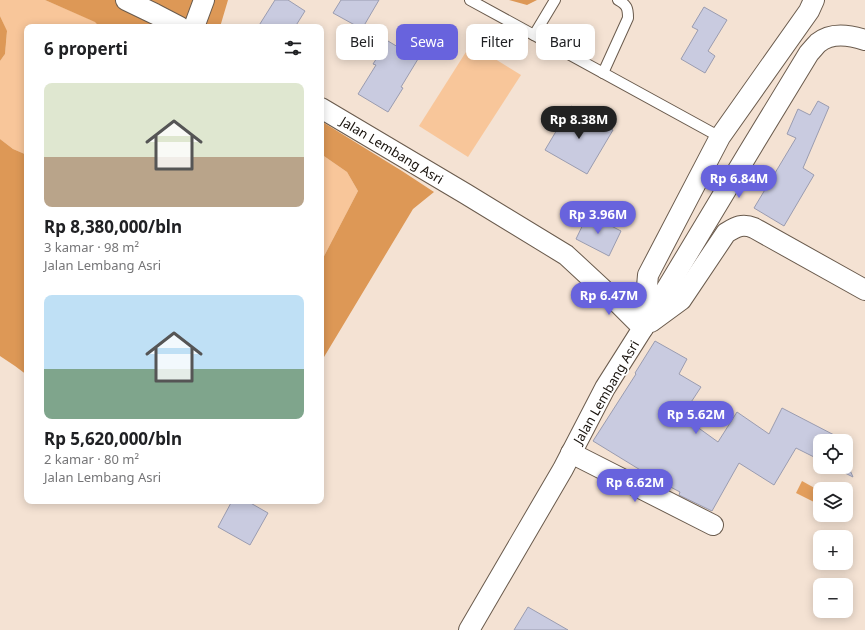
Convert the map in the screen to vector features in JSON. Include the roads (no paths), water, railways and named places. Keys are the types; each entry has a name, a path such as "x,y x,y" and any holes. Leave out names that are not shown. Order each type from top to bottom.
{"street":[{"path":"126,0 174,24"},
{"path":"195,24 204,0"},
{"path":"643,328 648,275 720,137 809,10 814,0"},
{"path":"643,328 810,53 818,43 826,38 846,36 865,40"},
{"name":"Jalan Lembang Asri","path":"324,110 566,255 643,328 605,388 563,469 469,630"},
{"path":"643,328 681,300 726,233 734,228 742,226 754,228 865,290"},
{"path":"571,453 713,525"}],"lane":[{"path":"470,0 720,137"},
{"path":"534,35 555,0"},
{"path":"603,73 628,18 628,10 624,4 618,0"}]}
